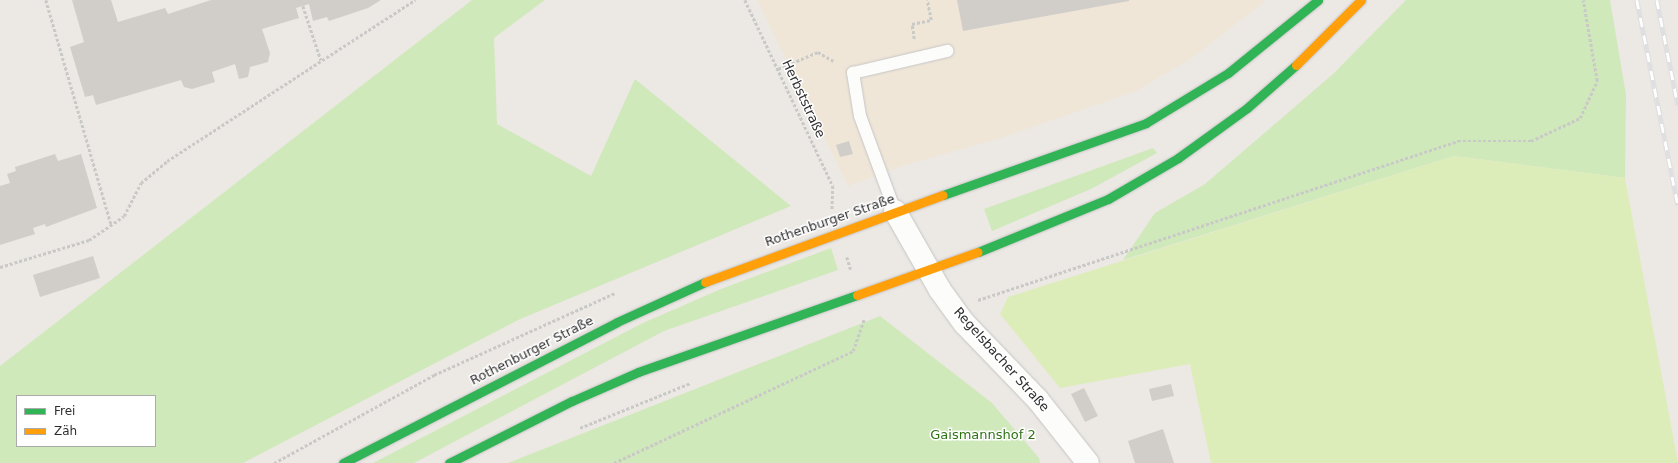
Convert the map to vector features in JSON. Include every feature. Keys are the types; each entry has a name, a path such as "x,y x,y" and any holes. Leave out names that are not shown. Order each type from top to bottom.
{"main road":[{"name":"Rothenburger Straße","path":"343,463 651,305 761,259 1074,150 1162,115 1228,73 1318,0"},
{"path":"449,463 572,401 638,372 928,271 1066,218 1166,166 1253,104 1313,50 1361,0"}],"street":[{"name":"Regelsbacher Straße","path":"895,212 928,271 953,308 1038,400 1088,463"}],"lane":[{"path":"895,212 860,116 853,73 916,57 947,51"}],"path":[{"path":"46,0 111,224"},
{"path":"0,267 89,240 124,216 141,183 167,161 415,0"},
{"name":"Herbststraße","path":"614,463 854,351 866,311 838,232 832,209 833,186 745,0"},
{"path":"916,57 912,24 931,20 927,0"},
{"path":"953,308 1458,141 1531,141 1580,118 1597,81 1583,0"},
{"path":"303,6 322,60"},
{"path":"778,69 818,52 853,73"},
{"path":"575,430 699,380"}],"shaded area":[{"path":"757,0 1267,0 1189,60 1136,91 1001,138 905,165 848,186"}],"green space":[{"path":"472,0 545,0 494,38 497,124 591,176 635,79 791,206 518,320 243,463 0,463 0,366"},
{"path":"1406,0 1610,0 1626,95 1625,178 1454,156 1123,260 1155,213 1205,184 1333,74"},
{"path":"1153,148 1157,153 1091,189 992,231 984,209"},
{"path":"1454,156 1625,178 1678,463 1211,463 1190,364 1060,388 1000,314 1008,297"},
{"path":"831,248 838,270 664,331 414,463 373,463 643,323 721,289"},
{"name":"Gaismannshof 2","path":"880,316 992,403 1039,458 1040,463 508,463"}],"building":[{"path":"72,0 111,0 118,22 165,8 168,14 211,0 381,0 368,8 329,21 327,17 313,21 309,4 296,8 299,18 262,29 270,53 268,62 250,67 248,77 239,79 235,64 212,72 215,82 192,89 184,87 181,80 96,105 93,95 85,97 70,47 84,42"},
{"path":"957,0 1129,0 1129,1 963,31"},
{"path":"849,141 853,154 840,157 836,145"},
{"path":"55,154 58,161 81,154 97,208 46,227 45,224 33,228 35,234 0,245 0,186 10,183 7,174 16,171 15,167"},
{"path":"93,256 100,278 40,297 33,275"},
{"path":"1171,384 1174,396 1152,401 1149,389"},
{"path":"1084,388 1098,416 1085,422 1071,394"},
{"path":"1163,429 1174,463 1135,463 1128,441"}],"railway":[{"path":"1637,0 1678,205"},
{"path":"1657,0 1678,105"}],"traffic: fast":[{"path":"943,195 1146,123 1228,73 1318,0"},
{"path":"978,252 1108,199 1178,158 1247,108 1296,65"},
{"path":"343,463 617,322 705,282"},
{"path":"449,463 572,401 638,372 857,295"}],"traffic: slow":[{"path":"1296,65 1361,0"},
{"path":"705,282 943,195"},
{"path":"857,295 978,252"}]}
